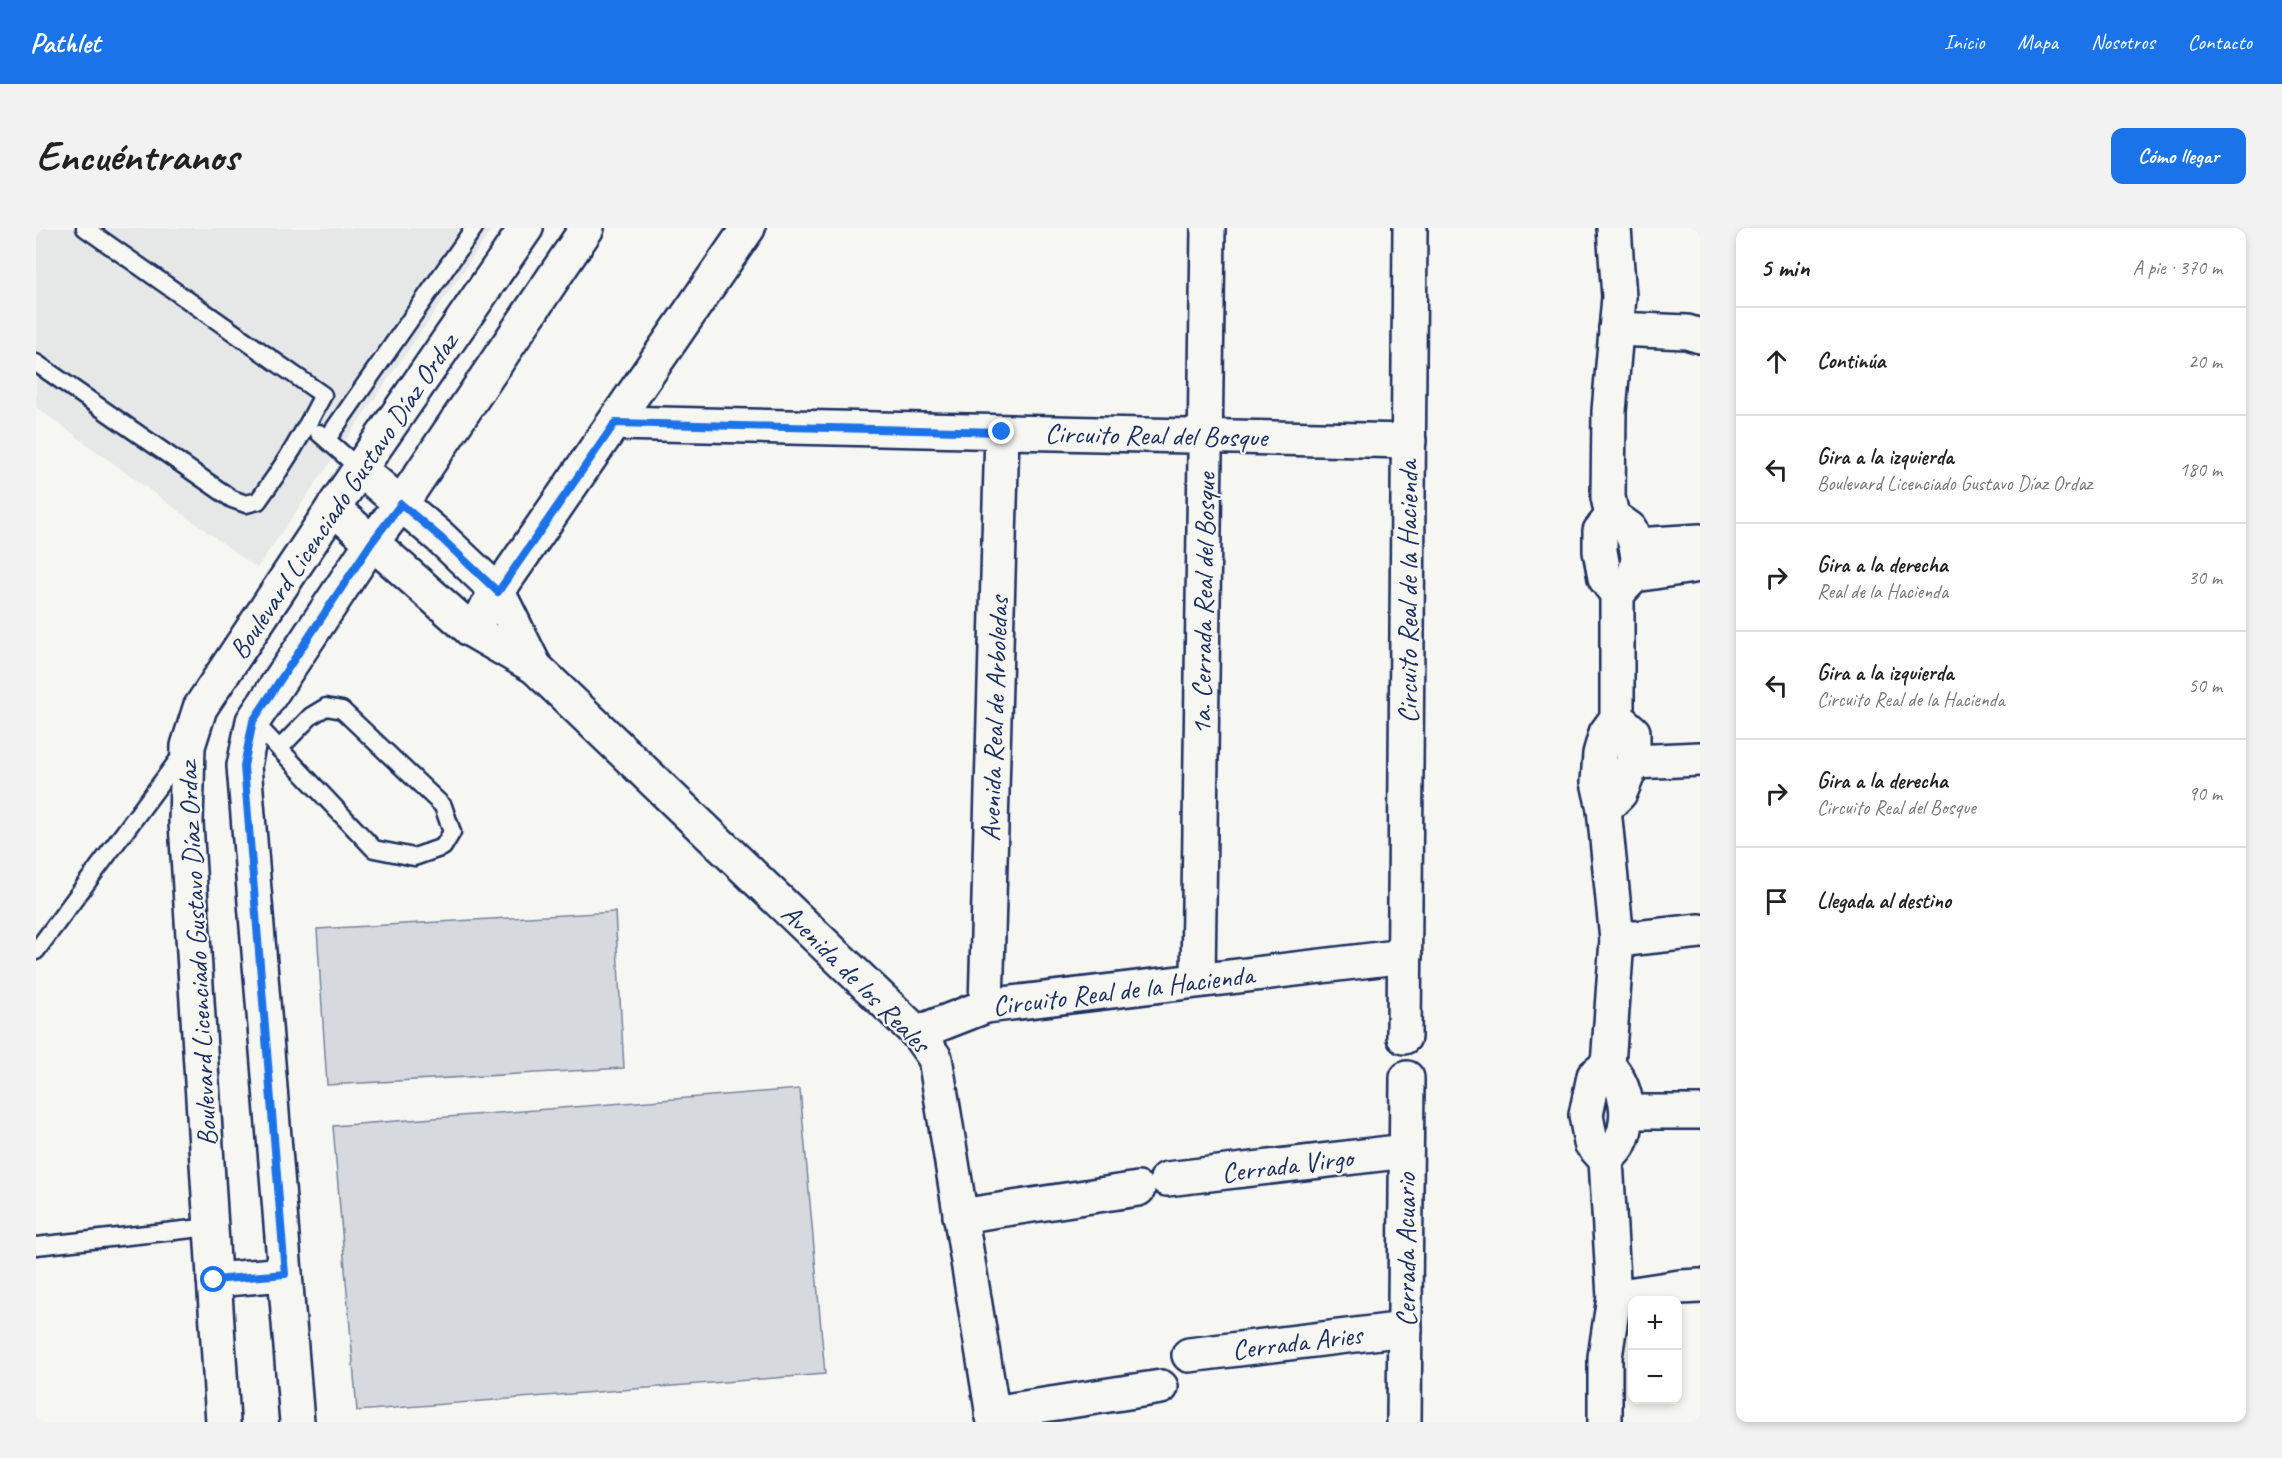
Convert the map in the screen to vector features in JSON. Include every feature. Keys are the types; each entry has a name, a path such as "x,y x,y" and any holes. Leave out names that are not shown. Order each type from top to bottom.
{"street":[{"name":"Boulevard Licenciado Gustavo Díaz Ordaz","path":"223,1422 186,823 188,746 200,708 333,508 526,228"},
{"name":"Boulevard Licenciado Gustavo Díaz Ordaz","path":"297,1422 244,766 253,721 372,542 401,504 587,228"},
{"path":"471,630 748,228"},
{"name":"1a. Cerrada Real del Bosque","path":"1198,980 1208,228"},
{"name":"Circuito Real de la Hacienda","path":"1404,1037 1410,228"},
{"path":"1606,1160 1619,1145 1628,1112 1619,1077 1608,1065 1617,940 1604,809 1598,782 1600,754 1606,733 1617,718 1629,571 1630,529 1612,516 1608,496 1609,411 1619,297 1614,228"},
{"path":"1616,329 1687,332 1700,336"},
{"name":"Circuito Real del Bosque","path":"615,423 1409,441"},
{"name":"Avenida Real de Arboledas","path":"986,1006 1002,432"},
{"path":"361,470 440,537 498,592"},
{"name":"Avenida de los Reales","path":"333,508 471,630 535,668 917,1033 935,1058 993,1417"},
{"path":"1612,516 1600,531 1600,551 1605,578 1629,571 1700,541"},
{"path":"1629,571 1700,566"},
{"name":"Avenida de los Reales","path":"498,592 535,668"},
{"path":"1604,809 1620,793 1634,762 1633,732 1617,718"},
{"path":"1634,762 1700,759"},
{"path":"1617,940 1700,931"},
{"name":"Circuito Real de la Hacienda","path":"917,1033 986,1006 1405,956"},
{"path":"1605,1422 1605,1357 1614,1297 1606,1160 1591,1143 1586,1115 1594,1076 1608,1065"},
{"name":"Cerrada Acuario","path":"1404,1422 1407,1078"},
{"path":"1628,1112 1700,1112"},
{"name":"Cerrada Virgo","path":"960,1216 1153,1184 1406,1150"},
{"path":"214,1280 285,1274"},
{"path":"1614,1297 1700,1286"},
{"name":"Cerrada Aries","path":"1189,1356 1405,1329"},
{"path":"993,1417 1161,1387"}],"lane":[{"path":"36,363 232,500 246,504 258,501 292,453 322,395 85,228"},
{"path":"327,439 474,228"},
{"path":"308,424 361,470"},
{"path":"253,721 279,749 374,849 414,857 443,847 452,832 443,806 342,710 326,707 311,716 279,749"},
{"path":"36,951 188,746"},
{"path":"36,1245 211,1227"}],"shaded area":[{"path":"36,228 493,228 257,568 36,407"},
{"path":"615,912 624,1068 327,1085 317,929"},
{"path":"800,1089 825,1374 357,1411 333,1126"}],"route":[{"path":"214,1280 285,1274 244,766 253,721 372,542 401,504 498,592 615,423 1002,432"}]}
